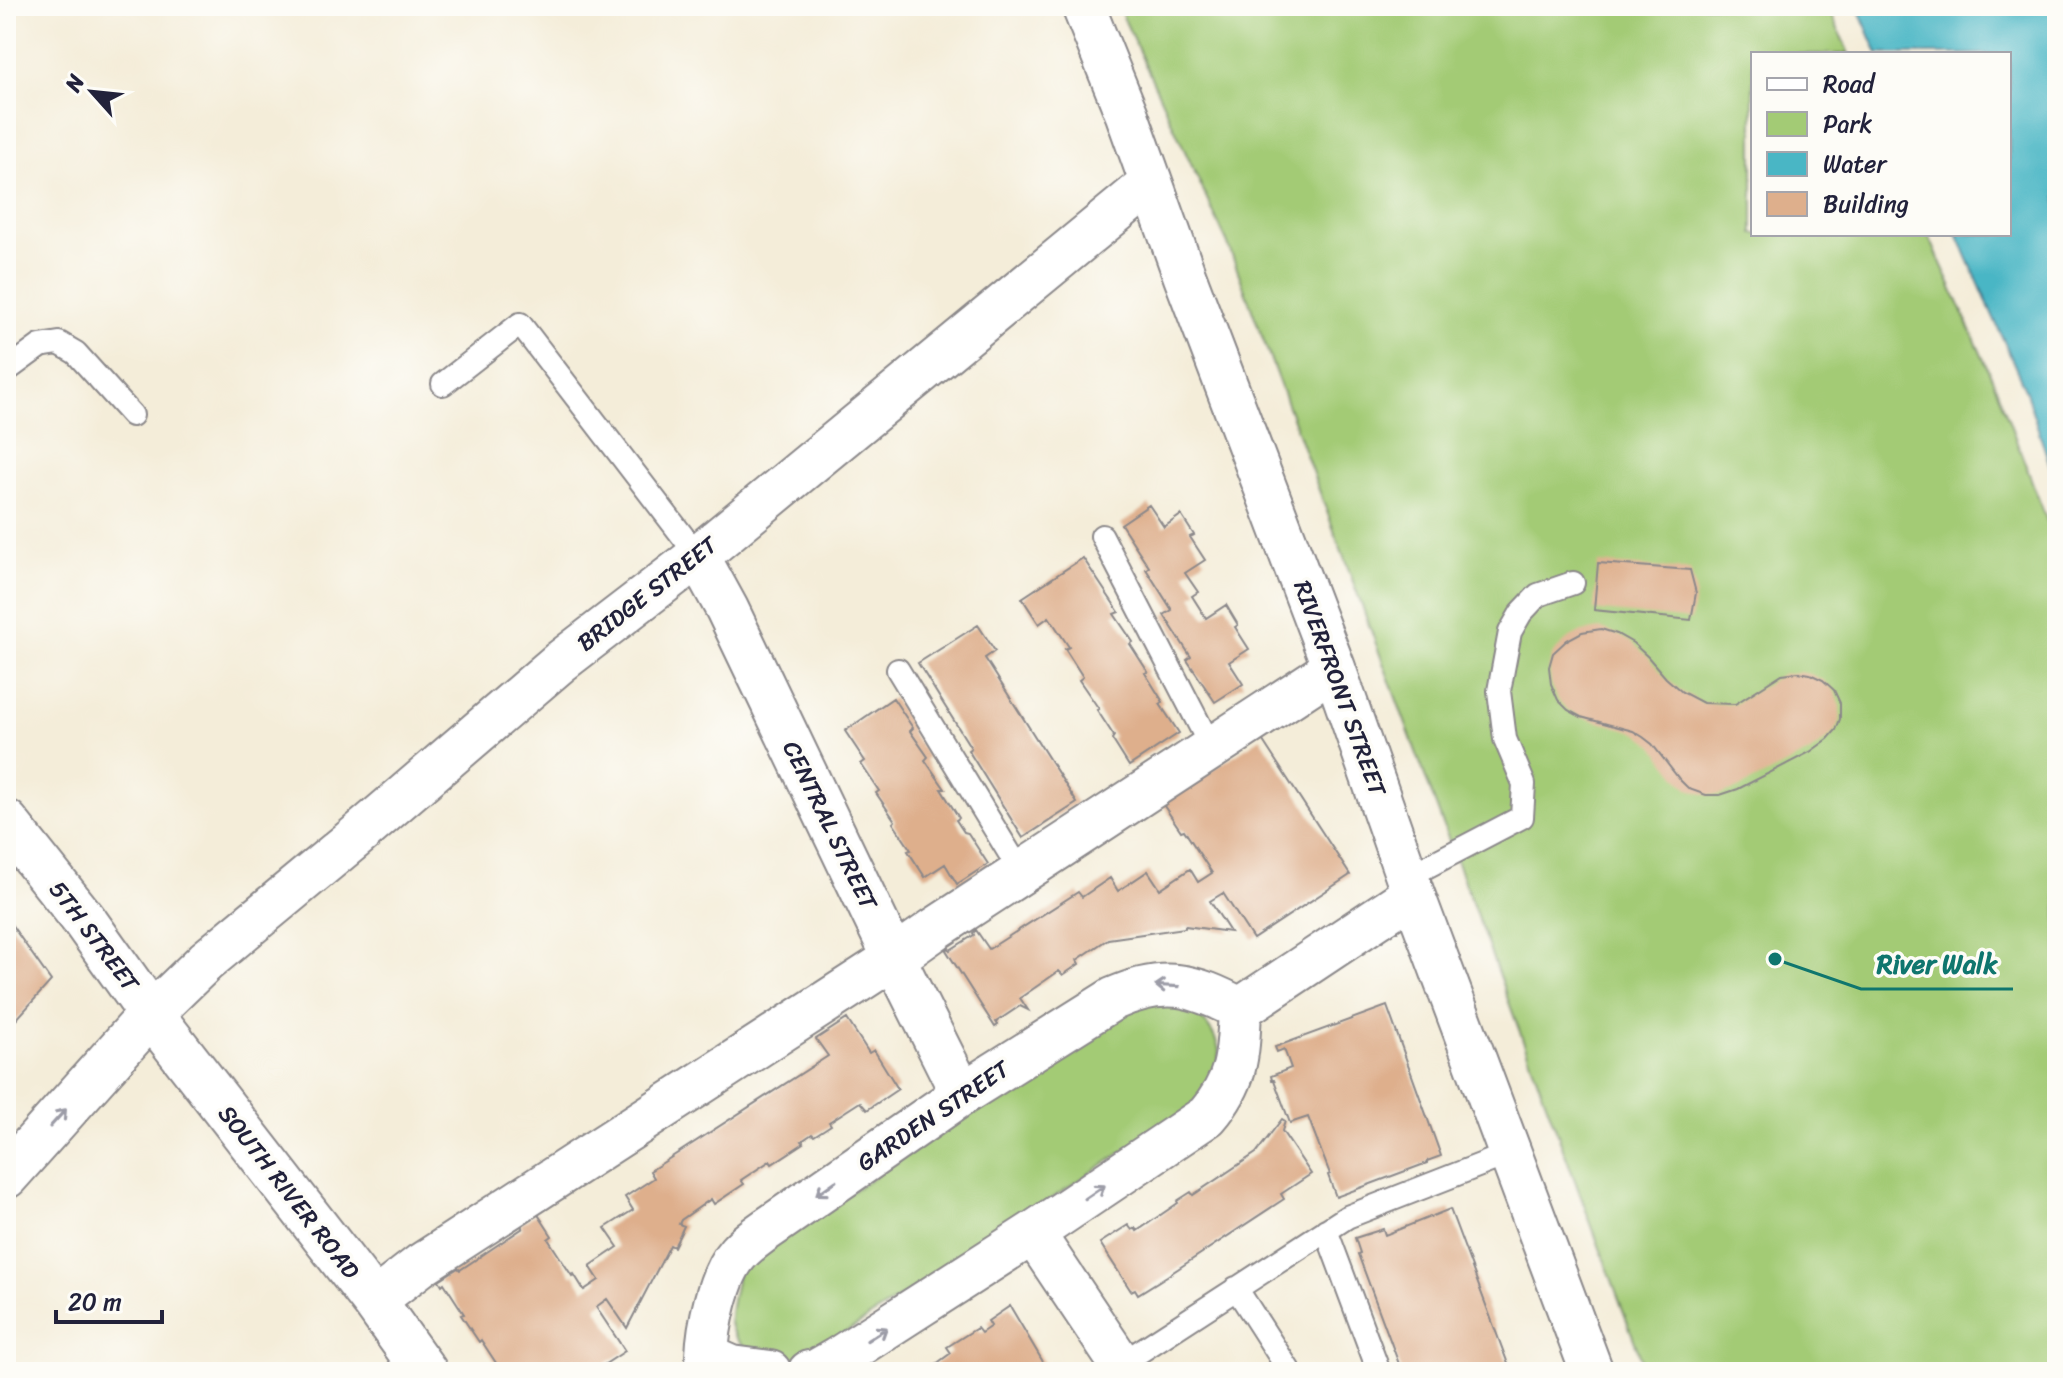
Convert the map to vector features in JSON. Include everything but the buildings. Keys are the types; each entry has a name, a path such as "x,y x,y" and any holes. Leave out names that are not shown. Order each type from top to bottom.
{"main road":[{"name":"5TH STREET","path":"6,822 84,920 151,1014"},
{"path":"6,1176 151,1014"},
{"name":"SOUTH RIVER ROAD","path":"151,1014 374,1301 425,1372"}],"street":[{"name":"RIVERFRONT STREET","path":"1083,6 1127,115 1190,292 1334,668 1410,886 1592,1372"},
{"name":"BRIDGE STREET","path":"151,1014 206,961 560,662 698,556 1151,183"},
{"name":"CENTRAL STREET","path":"698,556 727,609 962,1094"},
{"path":"374,1301 422,1264 1334,668"},
{"path":"809,1372 837,1359 1033,1233 1207,1116 1232,1078 1238,1056 1240,1009 1410,886"},
{"name":"GARDEN STREET","path":"770,1372 695,1364 726,1269 750,1241 962,1094 1132,990 1155,985 1190,988 1210,993 1240,1009"},
{"path":"1033,1233 1118,1369"}],"lane":[{"path":"443,384 520,324 698,556"},
{"path":"6,371 40,346 59,343 76,353 132,415"},
{"path":"1102,536 1211,747"},
{"path":"1410,886 1522,817 1524,784 1505,739 1499,691 1510,632 1521,613 1538,595 1573,583"},
{"path":"898,670 1021,872"},
{"path":"1118,1369 1347,1217 1511,1153"},
{"path":"1326,1230 1379,1372"},
{"path":"1236,1288 1290,1372"}],"green space":[{"path":"1118,6 1828,6 1848,52 1751,52 1751,236 1929,236 1995,385 2057,547 2057,1372 1646,1372 1227,242"},
{"path":"1138,1002 1180,1007 1205,1022 1219,1050 1210,1095 796,1365 765,1359 739,1341 733,1333 730,1318 739,1266"}],"water":[{"path":"1857,6 2057,6 2057,487 2025,389 1958,236 2011,236 2011,52 1877,52"}],"place":[{"name":"River Walk","path":"1775,959"}]}
